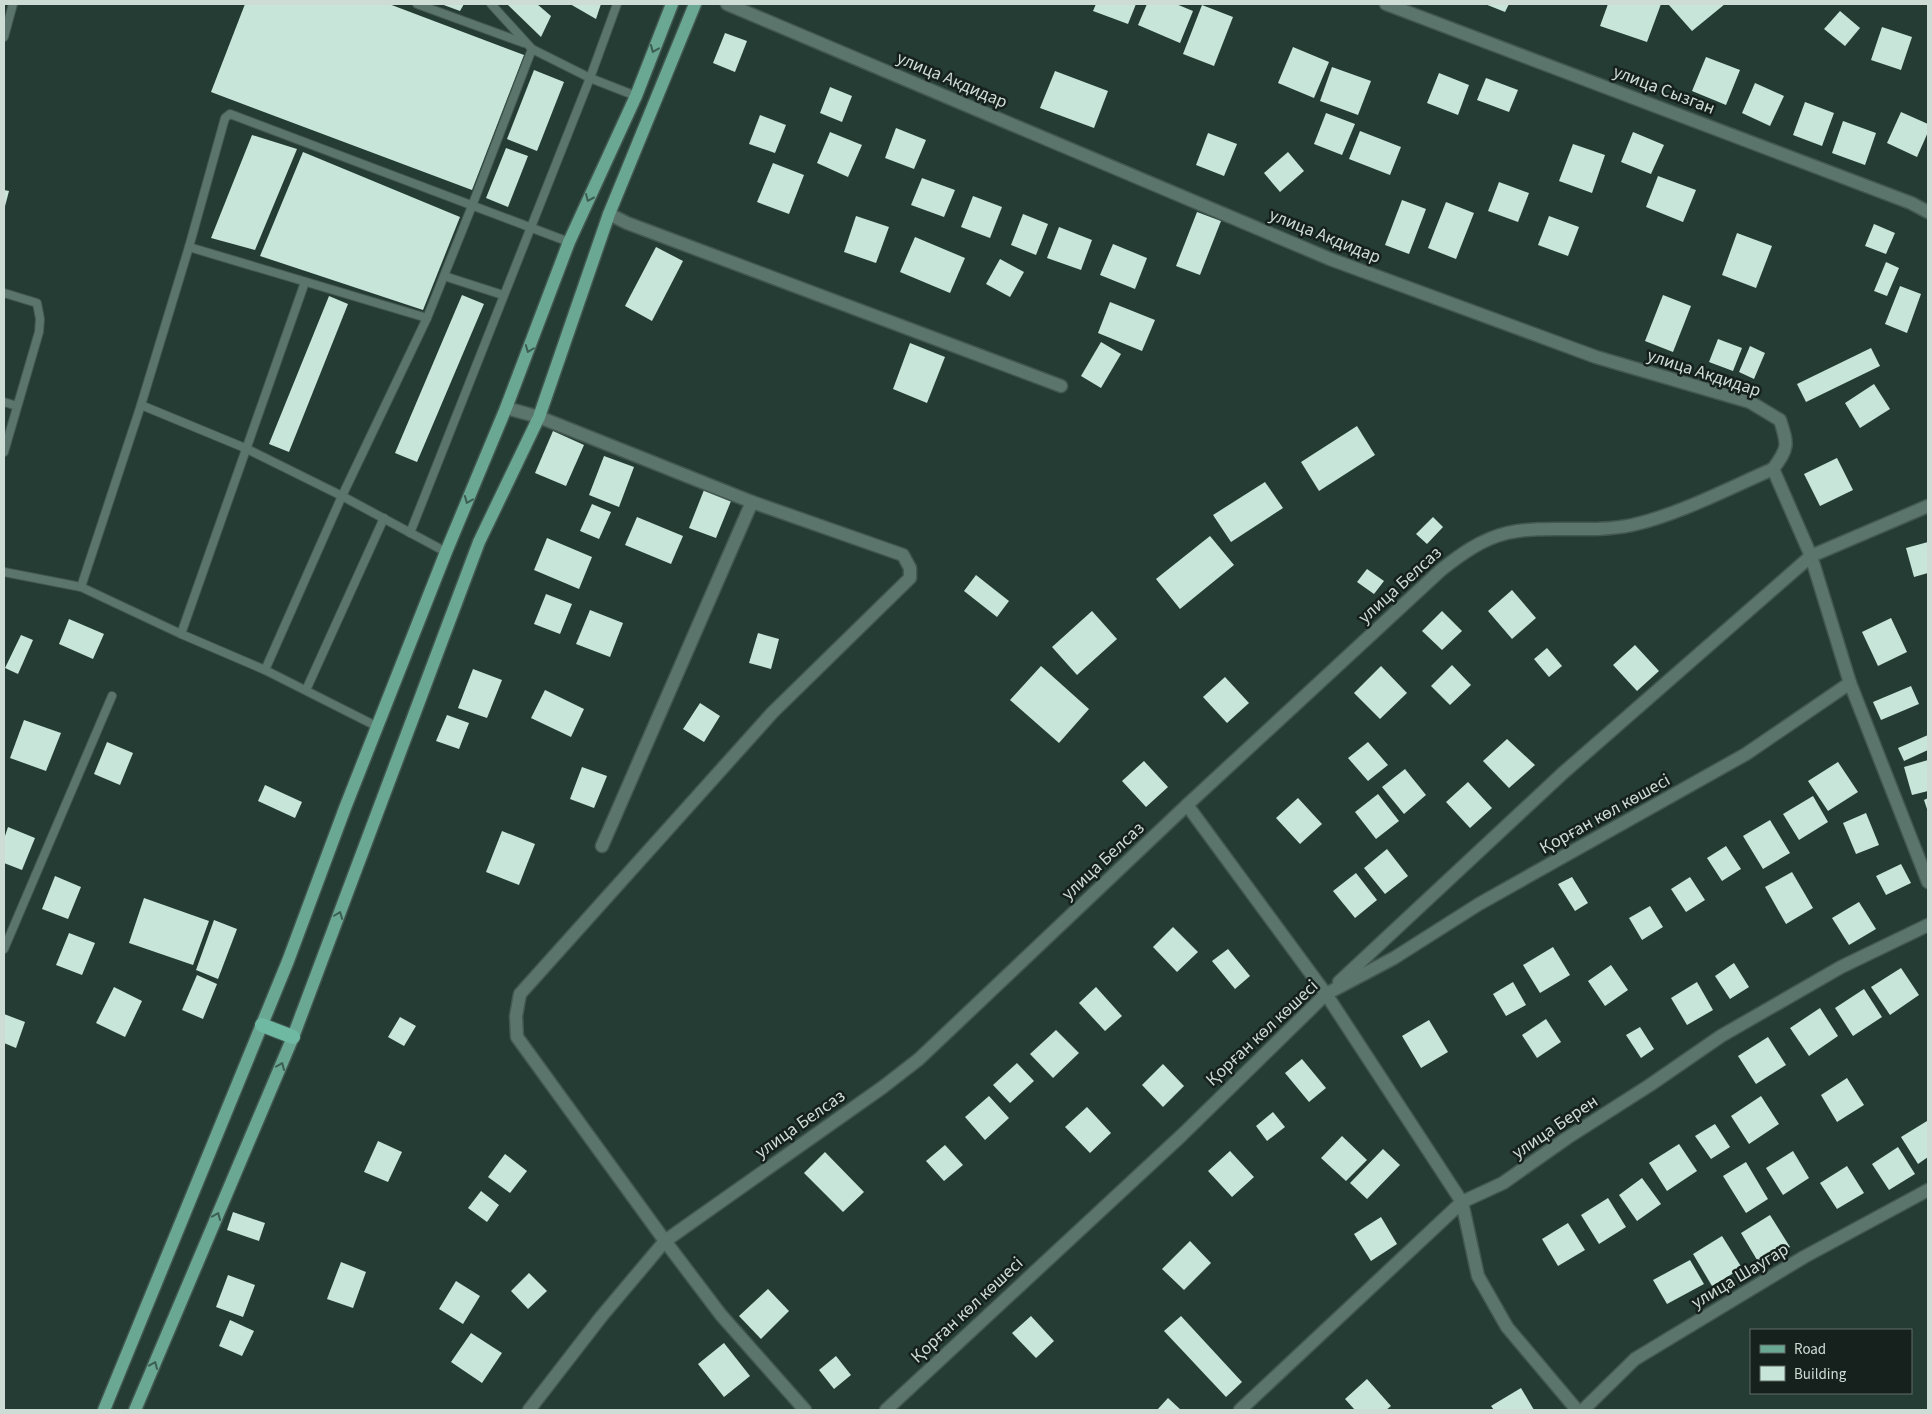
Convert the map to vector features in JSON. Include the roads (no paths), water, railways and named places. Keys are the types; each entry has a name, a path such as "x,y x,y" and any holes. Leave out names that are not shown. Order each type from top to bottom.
{"highway":[{"path":"262,1025 293,1037"}],"main road":[{"path":"104,1410 288,961 345,808 446,552 506,408 569,242 636,96 672,4"},
{"path":"135,1410 293,1037 478,542 539,417 609,214 695,4"}],"street":[{"name":"улица Акдидар","path":"728,4 1330,259 1596,357 1750,402 1780,420 1786,440 1784,453 1773,469"},
{"name":"улица Сызган","path":"1386,4 1911,203 1928,212"},
{"path":"609,214 627,223 1061,386"},
{"path":"506,408 539,417 752,502 903,555 910,568 910,578 772,713 520,994 516,1016 517,1037 664,1241 721,1315 804,1410"},
{"path":"1773,469 1811,556 1850,683 1928,882"},
{"name":"улица Белсаз","path":"529,1410 601,1317 664,1241 883,1087 919,1059 1187,805 1441,570 1462,553 1486,540 1505,533 1525,530 1600,530 1632,525 1666,514 1773,469"},
{"path":"602,846 752,502"},
{"path":"1326,994 1562,773 1811,556 1928,506"},
{"name":"Қорған көл көшесі","path":"886,1410 1182,1135 1326,994 1394,958 1479,904 1746,754 1850,683"},
{"path":"1187,805 1326,994 1462,1202 1478,1276 1507,1327 1577,1410"},
{"name":"улица Берен","path":"1240,1410 1462,1202 1503,1183 1567,1138 1650,1085 1721,1036 1841,967 1928,925"},
{"name":"улица Шаугар","path":"1584,1410 1635,1359 1804,1257 1928,1190"}],"lane":[{"path":"4,37 13,4"},
{"path":"417,4 529,46 590,78 636,96"},
{"path":"491,4 529,46"},
{"path":"410,533 590,78 617,4"},
{"path":"265,670 342,496 427,318 472,206 529,46"},
{"path":"80,587 141,405 189,247 225,118 230,114 569,242"},
{"path":"189,247 427,318"},
{"path":"444,276 503,295"},
{"path":"181,634 305,282"},
{"path":"4,293 37,303 40,319 39,332 4,452"},
{"path":"4,402 17,406"},
{"path":"141,405 245,448 342,496 446,552"},
{"path":"306,690 384,518"},
{"path":"4,572 80,587 181,634 265,670 378,727"},
{"path":"4,950 112,696"}]}
